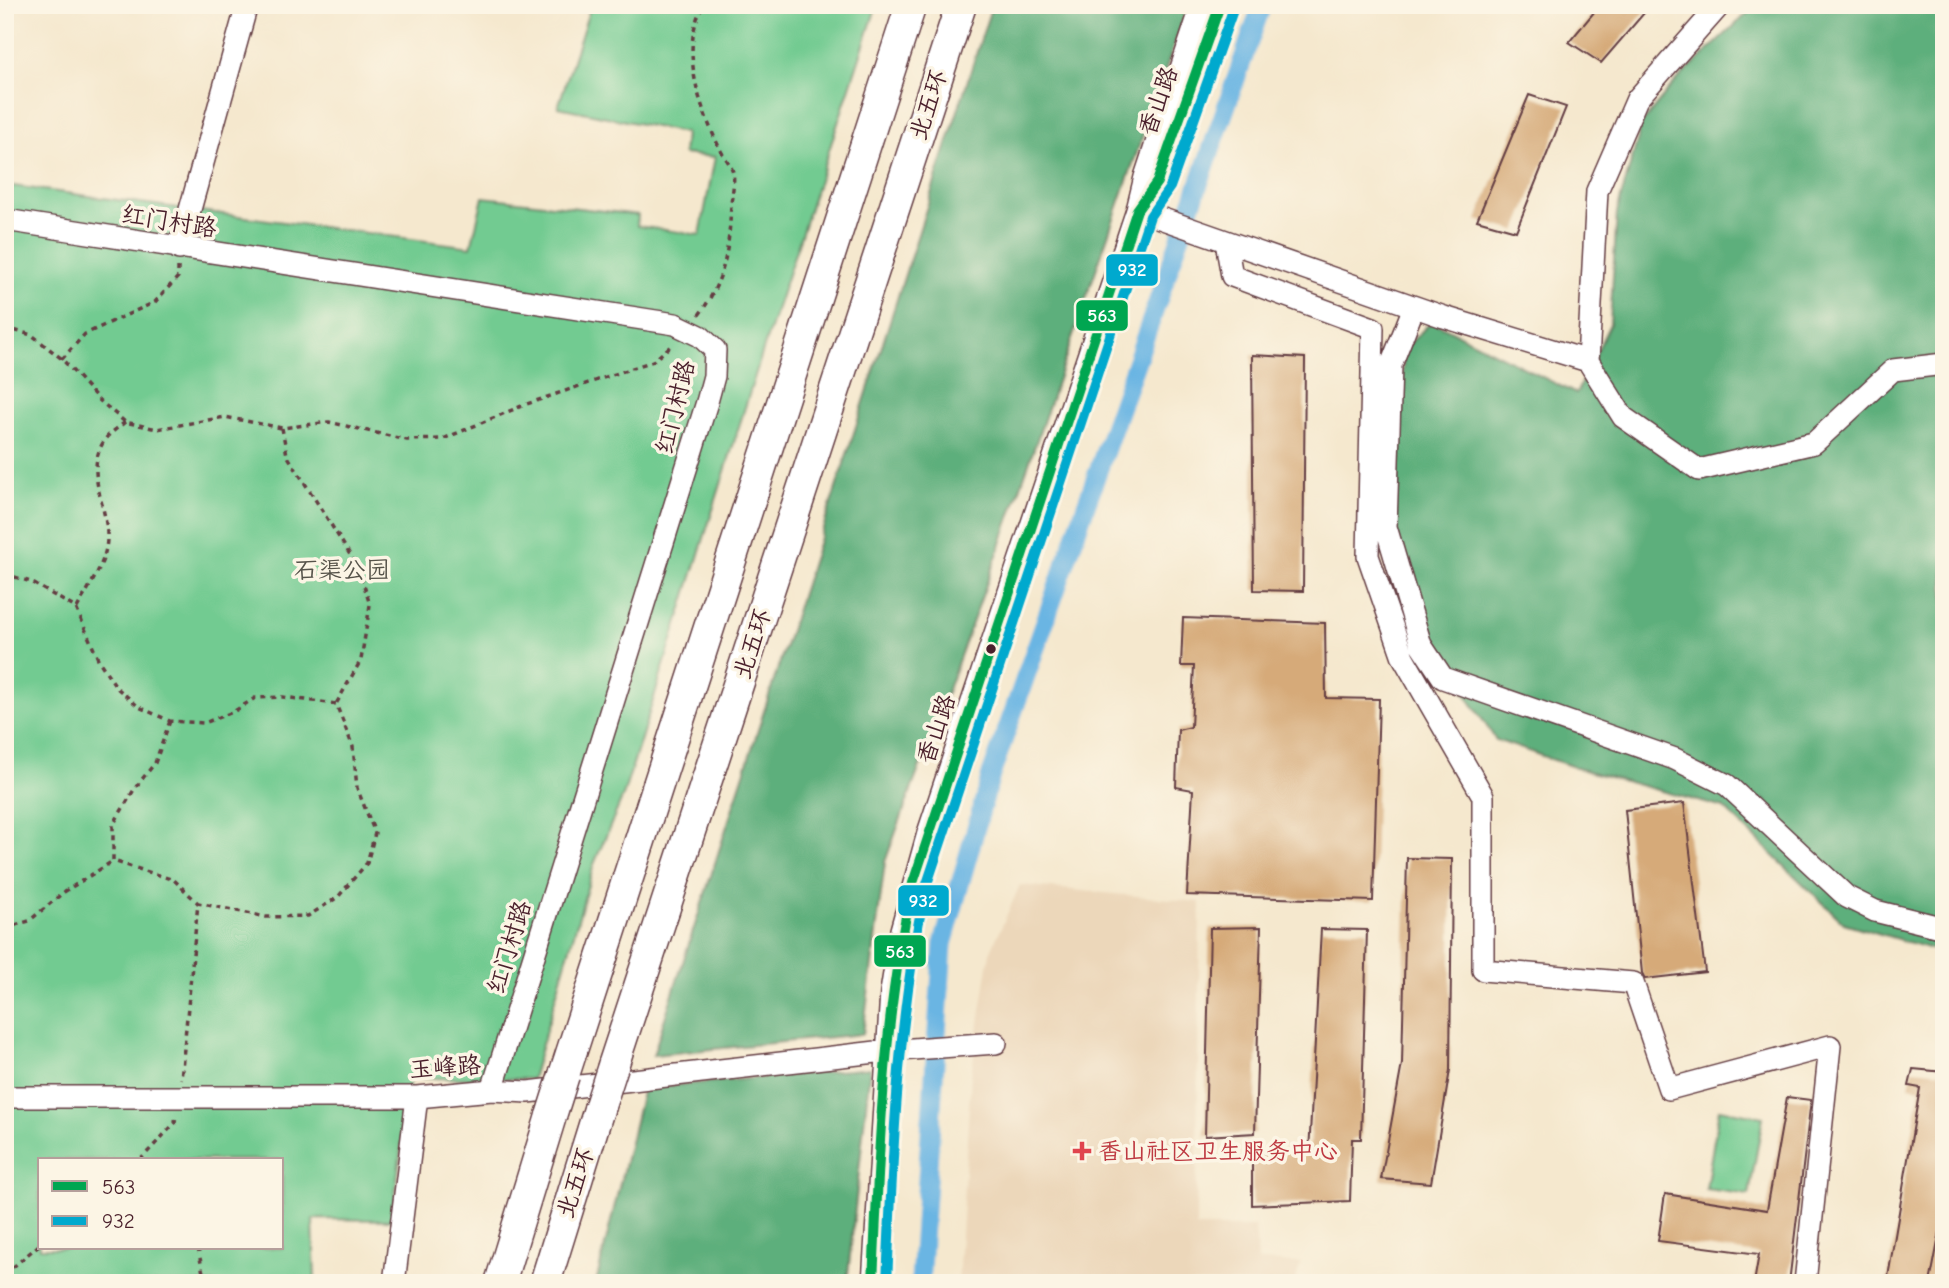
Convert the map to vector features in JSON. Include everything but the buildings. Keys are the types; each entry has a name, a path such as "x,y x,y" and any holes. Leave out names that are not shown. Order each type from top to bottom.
{"highway":[{"name":"北五环","path":"500,1283 564,1075 911,5"},
{"name":"北五环","path":"545,1283 599,1109 961,5"}],"street":[{"path":"179,249 247,5"},
{"name":"香山路","path":"873,1283 885,1051 901,930 925,846 1137,210 1145,177 1202,5"},
{"name":"香山路","path":"1137,210 1157,181 1220,5"},
{"path":"1720,5 1637,99 1597,191 1588,361 1623,417 1699,470 1814,443 1893,370 1944,364"},
{"path":"1137,210 1414,307 1588,361"},
{"name":"红门村路","path":"5,220 675,324 701,336 715,350 714,376 492,1090"},
{"path":"1226,242 1232,276 1373,328 1368,556 1403,657 1483,796 1483,970 1633,983 1669,1089 1830,1046 1805,1283"},
{"path":"1414,307 1391,365 1387,527 1421,645 1443,678 1675,759 1727,785 1847,897 1875,911 1944,928"},
{"name":"玉峰路","path":"5,1097 416,1097 492,1090 528,1092 885,1051 996,1043"},
{"path":"394,1283 416,1097"}],"path":[{"path":"536,5 542,7"},
{"path":"5,328 32,335 62,359 99,400 125,422 157,429 225,417 282,428 329,422 407,440 443,439 524,405 653,361 688,330 712,297 728,256 733,171 720,148 696,83 691,46 694,20 703,5"},
{"path":"62,359 85,334 155,302 178,276 179,249"},
{"path":"76,608 96,575 106,548 105,517 94,475 104,440 125,422"},
{"path":"282,428 287,455 359,569 370,605 360,660 336,704"},
{"path":"5,574 31,582 76,608 99,661 117,688 139,707 170,721 204,723 233,712 255,698 283,696 336,704"},
{"path":"5,928 29,921 64,892 113,862 128,863 174,880 198,903 266,917 308,916 338,897 367,863 375,833 357,788 353,747 336,704"},
{"path":"113,862 113,825 135,788 155,763 170,721"},
{"path":"142,1158 175,1123 198,903"},
{"path":"11,1283 7,1274 38,1246"},
{"path":"198,1250 205,1283"}],"shaded area":[{"name":"香山社区卫生服务中心","path":"1020,885 1200,902 1196,1227 1255,1227 1258,1261 1301,1263 1295,1283 958,1283 971,1075 990,953"}],"green space":[{"name":"石渠公园","path":"591,5 877,5 764,347 623,796 594,864 532,1079 410,1078 392,1220 313,1219 315,1283 5,1283 5,185 471,247 483,197 638,215 637,226 700,235 715,157 683,154 685,133 558,107"},
{"path":"992,5 1188,5 997,555 885,862 863,1034 653,1055"},
{"path":"1756,5 1944,5 1944,953 1844,923 1724,808 1580,769 1496,740 1389,580 1404,349 1432,321 1576,394 1610,324 1617,212 1642,123 1675,82"},
{"path":"870,1068 847,1283 596,1283 643,1088"},
{"path":"1719,1109 1763,1117 1749,1195 1706,1189"}],"waterway":[{"path":"920,1283 943,944 991,775 1262,5"}],"transit line":[{"name":"563","path":"873,1283 884,1082 895,982 913,883 1137,210 1157,182 1220,5"},
{"name":"932","path":"887,1283 902,1034 926,887 1150,216 1170,187 1233,10"}],"place":[{"name":"香山社区卫生服务中心","path":"1082,1151"}]}
